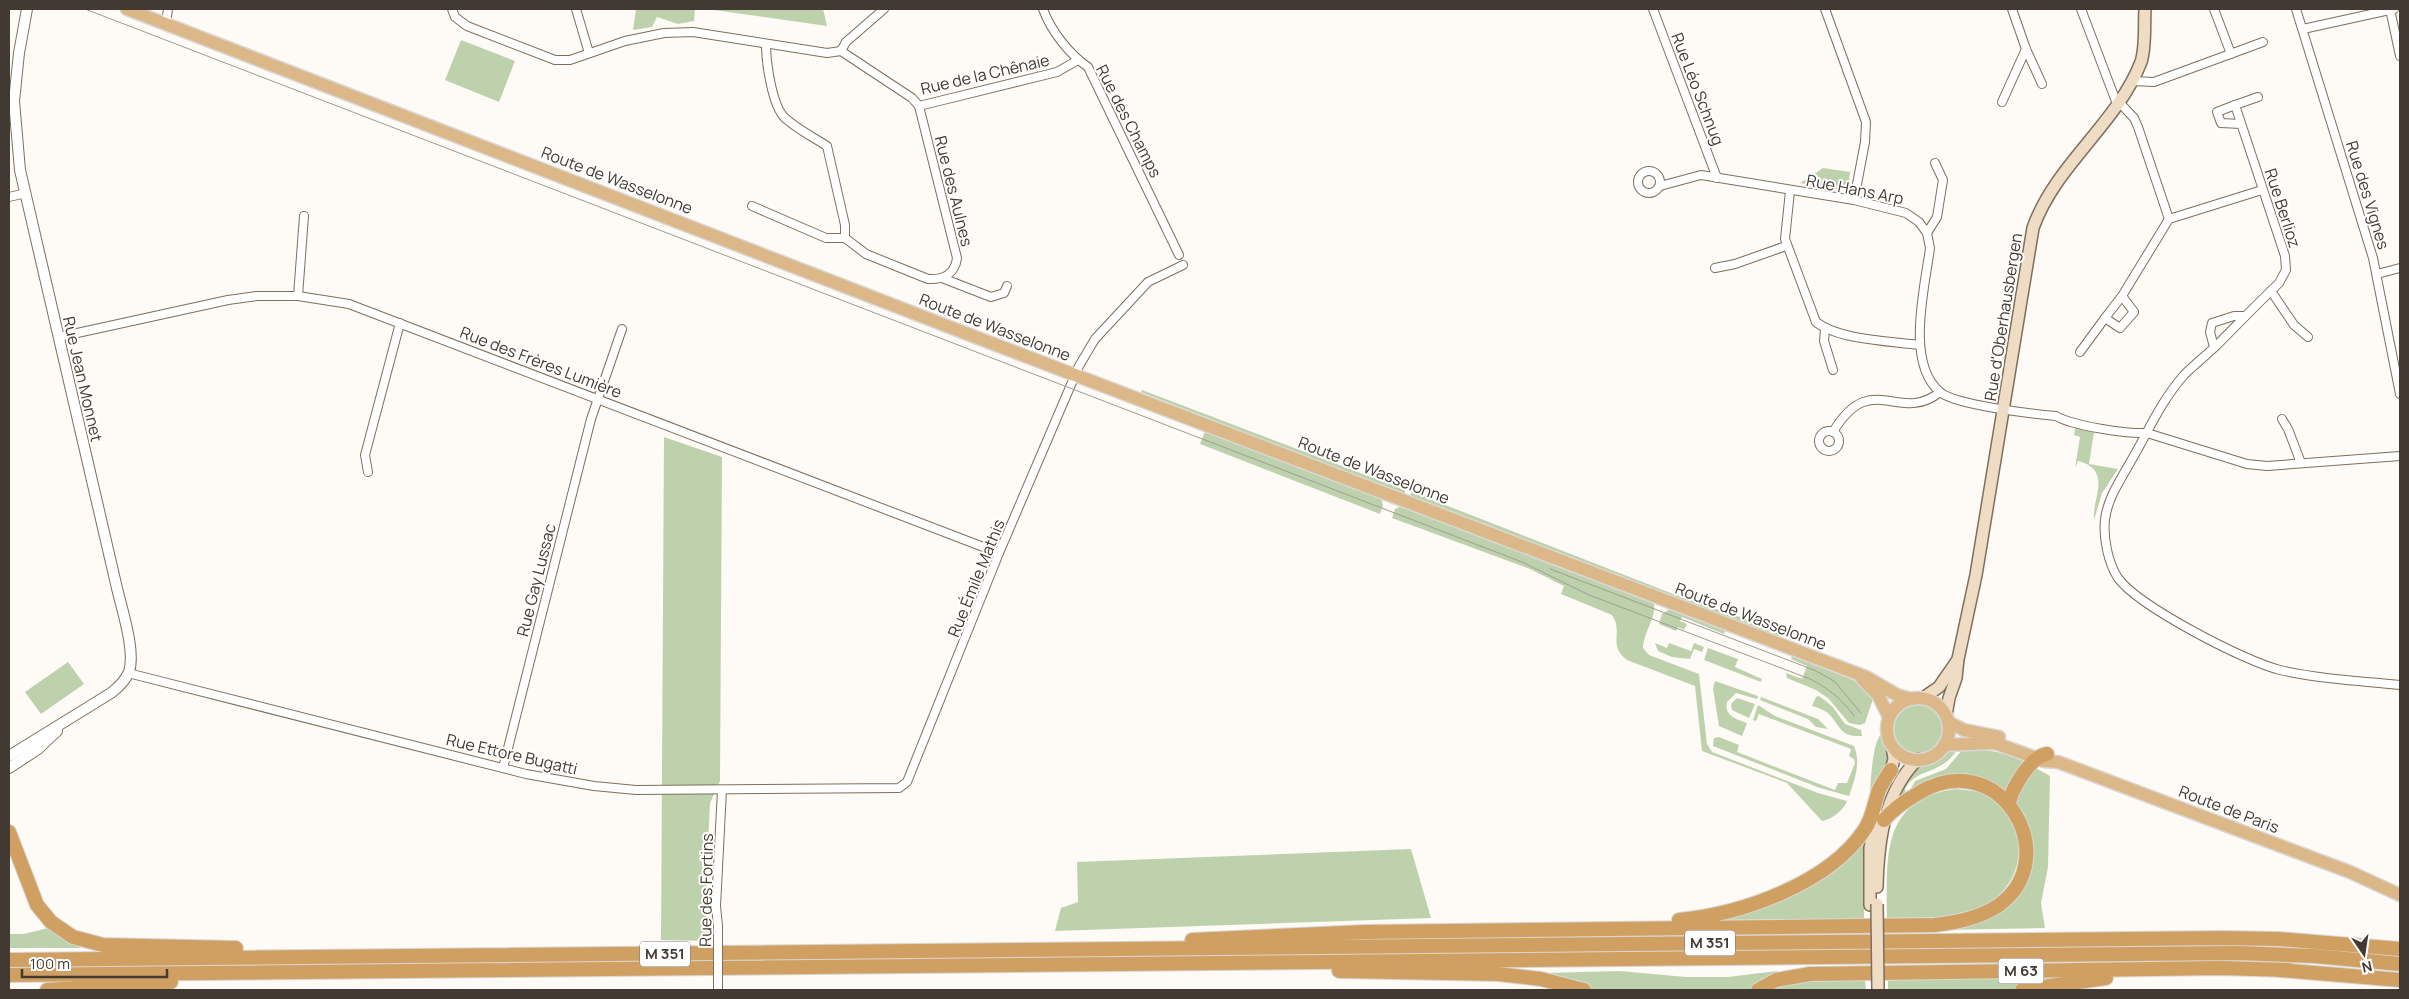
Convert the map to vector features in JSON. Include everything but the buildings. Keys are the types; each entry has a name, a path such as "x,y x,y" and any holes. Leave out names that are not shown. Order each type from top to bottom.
{"highway":[{"path":"2009,803 2012,790 2047,758"},
{"path":"1458,930 1534,925 1660,922 1716,915 1775,896 1816,873 1853,844 1871,817 1880,788 1891,770"},
{"path":"1019,950 1278,935 1458,930 1934,925 1956,922 1991,910 2001,903 2017,884 2023,871 2026,844 2019,820 2009,803 1979,784 1947,781 1924,789 1897,806 1884,820"},
{"path":"1853,844 1856,826 1865,807"},
{"path":"9,832 37,905 51,922 73,937 103,945 269,949 336,956"},
{"name":"M 351","path":"9,960 2223,938 2279,939 2400,949"},
{"name":"M 351","path":"9,975 2238,953 2314,956 2400,964"},
{"path":"1191,963 1286,970 1498,974 1541,979 1584,990"},
{"name":"M 63","path":"1758,990 1776,980 1810,974 2220,968 2288,970"},
{"path":"2022,990 2123,976 2238,974 2288,970 2400,980"},
{"path":"47,990 181,982 313,980 391,972"}],"main road":[{"name":"Route de Wasselonne","path":"127,9 1879,682 1897,694 1917,698"},
{"name":"Rue d'Oberhausbergen","path":"1947,718 1949,698 1956,678 1958,659 1976,575 2034,228 2040,210 2066,171 2118,103 2132,81 2142,60 2145,9"},
{"name":"Rue d'Oberhausbergen","path":"1917,698 1939,687 1958,659"},
{"path":"1852,672 1878,695 1889,717"},
{"path":"1871,990 1872,833 1894,759 1887,729 1889,717 1900,703 1917,698 1934,702 1947,718 1948,733 1944,745 1936,754 1918,760 1907,770 1900,781 1884,820 1873,904 1878,990"},
{"name":"Route de Paris","path":"1947,718 1964,730 2007,739 2047,758"},
{"name":"Route de Paris","path":"1944,745 1995,743 2047,758 2394,888 2400,895"},
{"path":"1892,746 1906,757 1918,760"}],"street":[{"name":"Rue Jean Monnet","path":"27,9 19,53 14,101 16,143 130,650 128,673"},
{"path":"166,24 168,9"},
{"path":"452,9 455,17 467,26 555,60 570,60 624,41 664,33 693,32 827,53 842,51 846,42 884,9"},
{"path":"576,9 589,53"},
{"name":"Rue des Champs","path":"1043,9 1052,29 1078,60 1088,67 1179,255"},
{"name":"Rue Léo Schnug","path":"1653,9 1717,178"},
{"path":"1825,9 1866,122 1865,142 1854,200"},
{"path":"2012,9 2026,49 2042,84"},
{"path":"2082,9 2118,103 2134,118 2138,127 2169,219"},
{"path":"2214,9 2231,54"},
{"name":"Rue des Vignes","path":"2296,9 2377,274 2400,394"},
{"path":"2390,9 2400,56"},
{"path":"2303,29 2394,9"},
{"path":"2132,81 2154,82 2264,42"},
{"path":"766,44 766,58 778,108 784,118 827,146 845,224 845,238"},
{"path":"2002,102 2026,49"},
{"name":"Rue de la Chênaie","path":"842,51 912,98 919,106 1057,72 1078,60"},
{"path":"2241,124 2221,123 2217,112 2258,97"},
{"name":"Rue Berlioz","path":"2235,105 2286,264 2284,276 2184,376 2152,420 2147,433 2114,492 2105,519 2106,542 2112,564 2118,577 2131,592 2213,642 2278,670 2317,677 2400,685"},
{"name":"Rue des Aulnes","path":"919,106 957,258 954,270 942,278"},
{"path":"1935,163 1943,180 1937,216 1926,233 1930,248 1919,345 1927,374 1940,392 1950,398 2111,429 2147,433 2247,464 2267,466 2400,456"},
{"name":"Rue Hans Arp","path":"1660,186 1701,176 1854,200 1906,213 1919,222 1926,233"},
{"path":"2080,352 2122,296 2169,219 2262,190"},
{"path":"1790,191 1786,218 1786,246 1816,322 1825,330 1919,345"},
{"path":"9,197 26,193"},
{"path":"752,206 826,238 845,238 866,254 928,279 942,278 990,297 1004,293 1007,286"},
{"path":"298,296 304,216"},
{"path":"1715,268 1735,264 1786,246"},
{"name":"Rue Émile Mathis","path":"899,788 907,782 999,553 1075,374 1095,339 1148,282 1183,265"},
{"path":"2377,274 2400,268"},
{"path":"2271,291 2294,325 2308,337"},
{"name":"Rue des Frères Lumière","path":"59,337 228,300 257,296 298,296 349,304 999,553"},
{"path":"2105,318 2120,328 2134,312 2122,296"},
{"path":"2214,347 2210,332 2212,323 2234,316 2245,316"},
{"path":"368,472 365,455 400,323"},
{"name":"Rue Gay Lussac","path":"503,768 546,593 597,399 622,329"},
{"path":"1825,330 1824,341 1833,370"},
{"path":"1834,432 1842,418 1863,401 1876,398 1915,404 1929,400 1940,392"},
{"path":"2282,419 2301,463"},
{"path":"9,756 64,724 111,693 121,685 128,673"},
{"name":"Rue Ettore Bugatti","path":"128,673 526,774 602,787 636,790 899,788"},
{"path":"9,768 38,748 64,724"},
{"name":"Rue des Fortins","path":"718,990 718,926 716,906 722,790"}],"green space":[{"path":"636,9 695,9 694,21 678,24 657,17 652,27 633,30"},
{"path":"823,9 827,26 714,10"},
{"path":"461,40 515,61 499,102 445,80"},
{"path":"1823,168 1850,172 1849,180 1841,190 1800,183"},
{"path":"1142,390 1405,490 1405,495 1141,392"},
{"path":"1206,429 1381,498 1383,505 1380,514 1200,444"},
{"path":"2075,429 2094,432 2089,464 2118,469 2102,493 2094,520 2098,478 2095,471 2089,465 2078,461 2075,468 2080,437 2074,435"},
{"path":"664,437 722,457 720,781 710,803 705,906 710,941 661,940"},
{"path":"1412,492 1686,599 1752,621 1780,634 1778,639 1409,496"},
{"path":"1402,506 1653,601 1654,612 1645,636 1643,648 1649,655 1699,674 1707,744 1712,752 1818,793 1847,801 1845,804 1833,817 1822,821 1787,783 1702,751 1695,686 1627,660 1618,649 1617,628 1612,615 1561,594 1564,586 1530,569 1392,518 1395,509"},
{"path":"1670,609 1726,629 1724,634 1682,617 1680,621 1687,624 1684,630 1678,627 1676,631 1659,624 1662,614"},
{"path":"1655,643 1667,648 1669,643 1691,651 1694,643 1704,647 1702,652 1694,649 1690,659 1672,657 1658,651"},
{"path":"1708,648 1738,659 1735,667 1762,679 1761,682 1704,660"},
{"path":"1793,655 1846,676 1874,696 1865,723 1860,725 1849,723 1828,698 1816,690 1787,678 1786,673 1802,679 1807,666 1791,659"},
{"path":"68,662 84,684 41,714 25,692"},
{"path":"1715,681 1758,696 1757,699 1736,693 1727,702 1729,714 1747,723 1742,736 1719,726 1713,689"},
{"path":"1819,696 1832,706 1845,724 1861,730 1862,736 1850,735 1842,731 1828,713 1812,706 1816,697"},
{"path":"1761,697 1818,719 1828,729 1816,727 1808,719 1760,700"},
{"path":"1737,698 1755,704 1749,718 1732,710 1731,704"},
{"path":"1758,705 1775,716 1854,746 1857,765 1849,796 1820,788 1713,746 1714,738 1719,737 1739,745 1737,752 1835,790 1838,783 1847,783 1855,763 1854,759 1849,756 1851,749 1759,714 1756,721 1753,720"},
{"path":"1913,705 1923,705 1935,712 1942,724 1942,734 1935,746 1923,753 1913,753 1905,749 1898,742 1894,734 1894,724 1898,716 1905,709"},
{"path":"1881,734 1889,761 1883,769 1868,815 1873,760 1877,740"},
{"path":"1950,749 1957,750 1943,764 1916,777 1910,782 1905,789 1906,796 1896,804 1902,783 1917,766 1933,762"},
{"path":"1963,749 1977,749 2009,755 2050,776 2048,867 2041,903 2045,928 1941,930 2002,910 2031,842 2024,817 2010,799 1989,782 1963,775 1944,776 1909,792 1915,781 1946,769"},
{"path":"1955,789 1979,792 1992,798 2004,809 2013,822 2018,836 2019,852 2016,867 2010,881 2001,893 1988,903 1964,913 1926,918 1887,918 1889,854 1893,835 1901,819 1913,805 1931,795"},
{"path":"1872,816 1865,858 1864,919 1716,920 1774,904 1809,884"},
{"path":"1411,849 1431,918 1055,931 1061,908 1078,902 1077,862"},
{"path":"52,927 81,948 9,948 9,934 24,934"},
{"path":"1620,971 1686,977 1728,977 1777,971 1778,975 1759,982 1749,990 1593,990 1546,975 1546,973"},
{"path":"2055,977 2055,981 2010,990 1888,990 1888,980"},
{"path":"1825,979 1865,979 1866,990 1770,990 1797,982"}],"tram line":[{"path":"85,9 1522,562 1589,595 1810,679 1834,694 1854,716"},
{"path":"1550,569 1814,670 1834,681 1861,713"}]}
